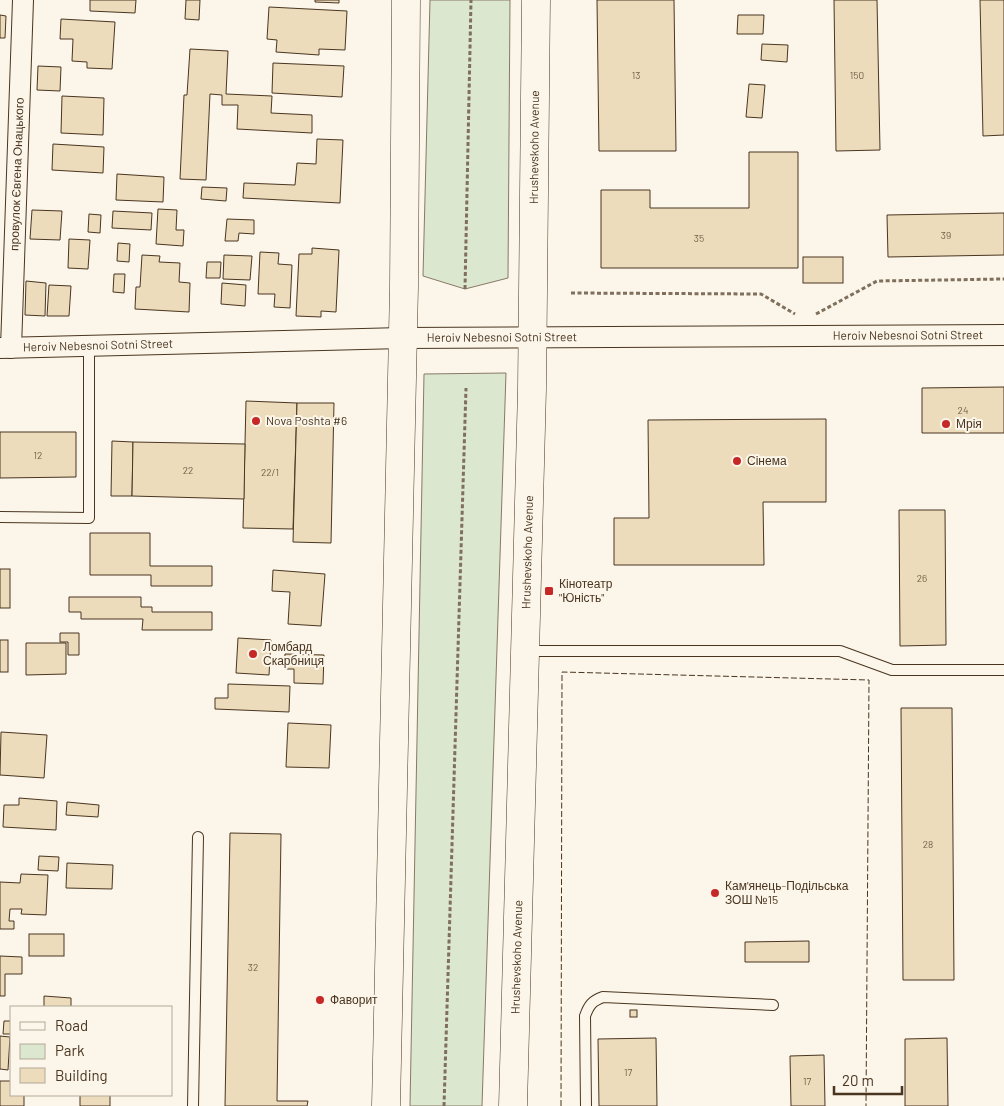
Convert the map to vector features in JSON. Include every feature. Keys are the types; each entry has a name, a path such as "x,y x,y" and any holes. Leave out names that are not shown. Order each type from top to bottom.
{"main road":[{"path":"386,1106 402,338 406,0"},
{"name":"Hrushevskoho Avenue","path":"513,1106 533,337 536,0"}],"street":[{"name":"провулок Євгена Онацького","path":"5,348 23,0"},
{"name":"Heroiv Nebesnoi Sotni Street","path":"5,348 402,338 1004,335"}],"lane":[{"path":"0,517 89,518 89,346"},
{"path":"524,651 840,651 892,670 1004,670"},
{"path":"193,1106 198,837"},
{"path":"586,1106 585,1016 589,1005 594,1000 603,997 773,1004"}],"path":[{"path":"465,289 471,0"},
{"path":"813,316 877,281 1004,279"},
{"path":"571,294 761,294 798,316"},
{"path":"444,1106 466,388"}],"green space":[{"path":"430,0 510,0 508,278 465,289 423,276"},
{"path":"506,373 482,1106 410,1106 424,374"}],"building":[{"path":"90,0 136,0 135,13 90,11"},
{"path":"186,0 200,0 199,20 185,19"},
{"path":"315,0 339,0 339,3 315,2"},
{"path":"597,0 674,0 676,151 599,151"},
{"path":"834,0 877,0 880,150 836,151"},
{"path":"980,0 1004,0 1004,135 983,136"},
{"path":"269,7 347,11 345,50 319,49 319,55 276,52 277,40 267,39"},
{"path":"0,15 6,16 5,38 0,38"},
{"path":"738,15 764,15 763,34 737,34"},
{"path":"61,19 115,22 112,69 87,68 87,62 72,61 73,39 60,39"},
{"path":"762,44 788,45 787,62 761,60"},
{"path":"190,49 228,51 226,94 272,96 271,113 312,115 312,133 237,129 238,105 222,105 222,95 210,94 206,180 180,179 184,95 187,95"},
{"path":"273,63 344,66 342,97 272,93"},
{"path":"38,66 61,67 60,91 37,90"},
{"path":"749,84 765,85 762,118 746,117"},
{"path":"62,96 104,98 103,135 61,133"},
{"path":"317,139 343,140 340,203 243,198 244,183 295,185 297,163 316,164"},
{"path":"53,144 104,147 103,173 52,170"},
{"path":"749,152 798,152 798,268 601,268 601,190 650,190 650,208 749,208"},
{"path":"117,174 164,177 163,202 116,200"},
{"path":"202,187 227,188 226,201 201,199"},
{"path":"158,209 177,210 176,230 184,230 183,246 156,244"},
{"path":"32,210 62,211 60,240 30,239"},
{"path":"113,211 152,213 151,230 112,228"},
{"path":"1004,213 1004,255 888,257 887,215"},
{"path":"89,214 101,215 100,233 88,232"},
{"path":"227,219 254,220 254,234 239,233 238,241 225,241"},
{"path":"69,239 90,240 88,269 68,268"},
{"path":"118,243 130,244 129,262 117,261"},
{"path":"312,248 339,250 336,312 321,311 321,317 296,316 299,254 312,254"},
{"path":"260,252 279,253 278,264 292,265 290,308 274,307 275,294 258,294"},
{"path":"142,255 160,256 159,262 180,263 179,282 190,283 189,312 135,309 136,287 140,287"},
{"path":"224,255 252,256 250,280 223,279"},
{"path":"803,257 843,257 843,283 803,283"},
{"path":"207,262 221,262 220,278 206,278"},
{"path":"114,274 125,274 124,293 113,292"},
{"path":"26,281 46,283 45,316 25,315"},
{"path":"222,283 246,285 245,306 221,304"},
{"path":"49,285 71,286 69,316 47,316"},
{"path":"1004,387 1004,433 922,433 922,388"},
{"path":"246,401 297,403 293,529 243,528"},
{"path":"297,403 334,403 331,543 293,542"},
{"name":"Сінема","path":"826,419 826,502 763,502 764,565 614,565 614,518 649,518 648,420"},
{"path":"0,432 76,432 76,477 0,478"},
{"path":"112,441 133,442 132,496 111,496"},
{"path":"133,442 245,444 244,499 132,496"},
{"path":"899,510 945,510 946,645 900,646"},
{"path":"90,533 150,533 150,566 212,566 212,586 151,586 151,575 90,575"},
{"path":"0,569 10,569 10,608 0,608"},
{"path":"273,570 325,574 321,626 288,624 290,592 272,591"},
{"path":"69,597 141,597 141,607 152,607 152,612 212,612 212,630 142,630 143,619 81,619 81,612 69,612"},
{"path":"60,633 79,633 79,655 68,655 68,642 60,642"},
{"path":"238,638 271,640 269,675 236,673"},
{"path":"0,640 8,640 8,672 0,672"},
{"path":"26,643 66,643 66,674 26,675"},
{"path":"285,654 324,655 323,684 294,683 294,669 284,669"},
{"path":"228,684 290,686 289,712 215,709 215,698 228,698"},
{"path":"901,708 952,708 954,980 903,980"},
{"path":"288,723 331,725 329,768 286,767"},
{"path":"1,732 47,735 44,778 0,775"},
{"path":"19,798 57,801 56,830 3,827 4,805 19,805"},
{"path":"67,802 99,805 98,817 66,815"},
{"path":"230,833 281,834 277,1101 308,1101 307,1106 225,1106"},
{"path":"39,856 59,857 58,871 38,870"},
{"path":"67,863 113,865 112,889 66,888"},
{"path":"21,874 48,875 46,915 21,914 22,909 10,909 9,921 14,921 14,929 0,929 0,882 20,883"},
{"path":"29,934 64,934 64,956 29,956"},
{"path":"809,941 809,962 745,962 745,942"},
{"path":"0,956 22,957 22,974 5,974 5,996 0,996"},
{"path":"44,996 71,998 71,1006 44,1006"},
{"path":"630,1010 637,1010 637,1017 630,1017"},
{"path":"4,1021 10,1021 10,1034 3,1034"},
{"path":"0,1036 10,1037 8,1070 0,1069"},
{"path":"656,1038 657,1106 599,1106 598,1039"},
{"path":"947,1038 948,1106 905,1106 905,1039"},
{"path":"824,1055 825,1106 791,1106 790,1056"},
{"path":"0,1081 10,1081 10,1096 24,1096 24,1106 0,1106"},
{"path":"80,1096 110,1096 110,1106 80,1106"}],"fence":[{"path":"561,1106 562,672 869,680 866,1106"}],"place":[{"name":"Nova Poshta #6","path":"256,421"},
{"name":"Мрія","path":"946,424"},
{"name":"Сінема","path":"737,461"},
{"name":"Кінотеатр \"Юність\"","path":"549,591"},
{"name":"Ломбард Скарбниця","path":"253,654"},
{"name":"Кам'янець-Подільська ЗОШ №15","path":"715,893"},
{"name":"Фаворит","path":"320,1000"}]}
